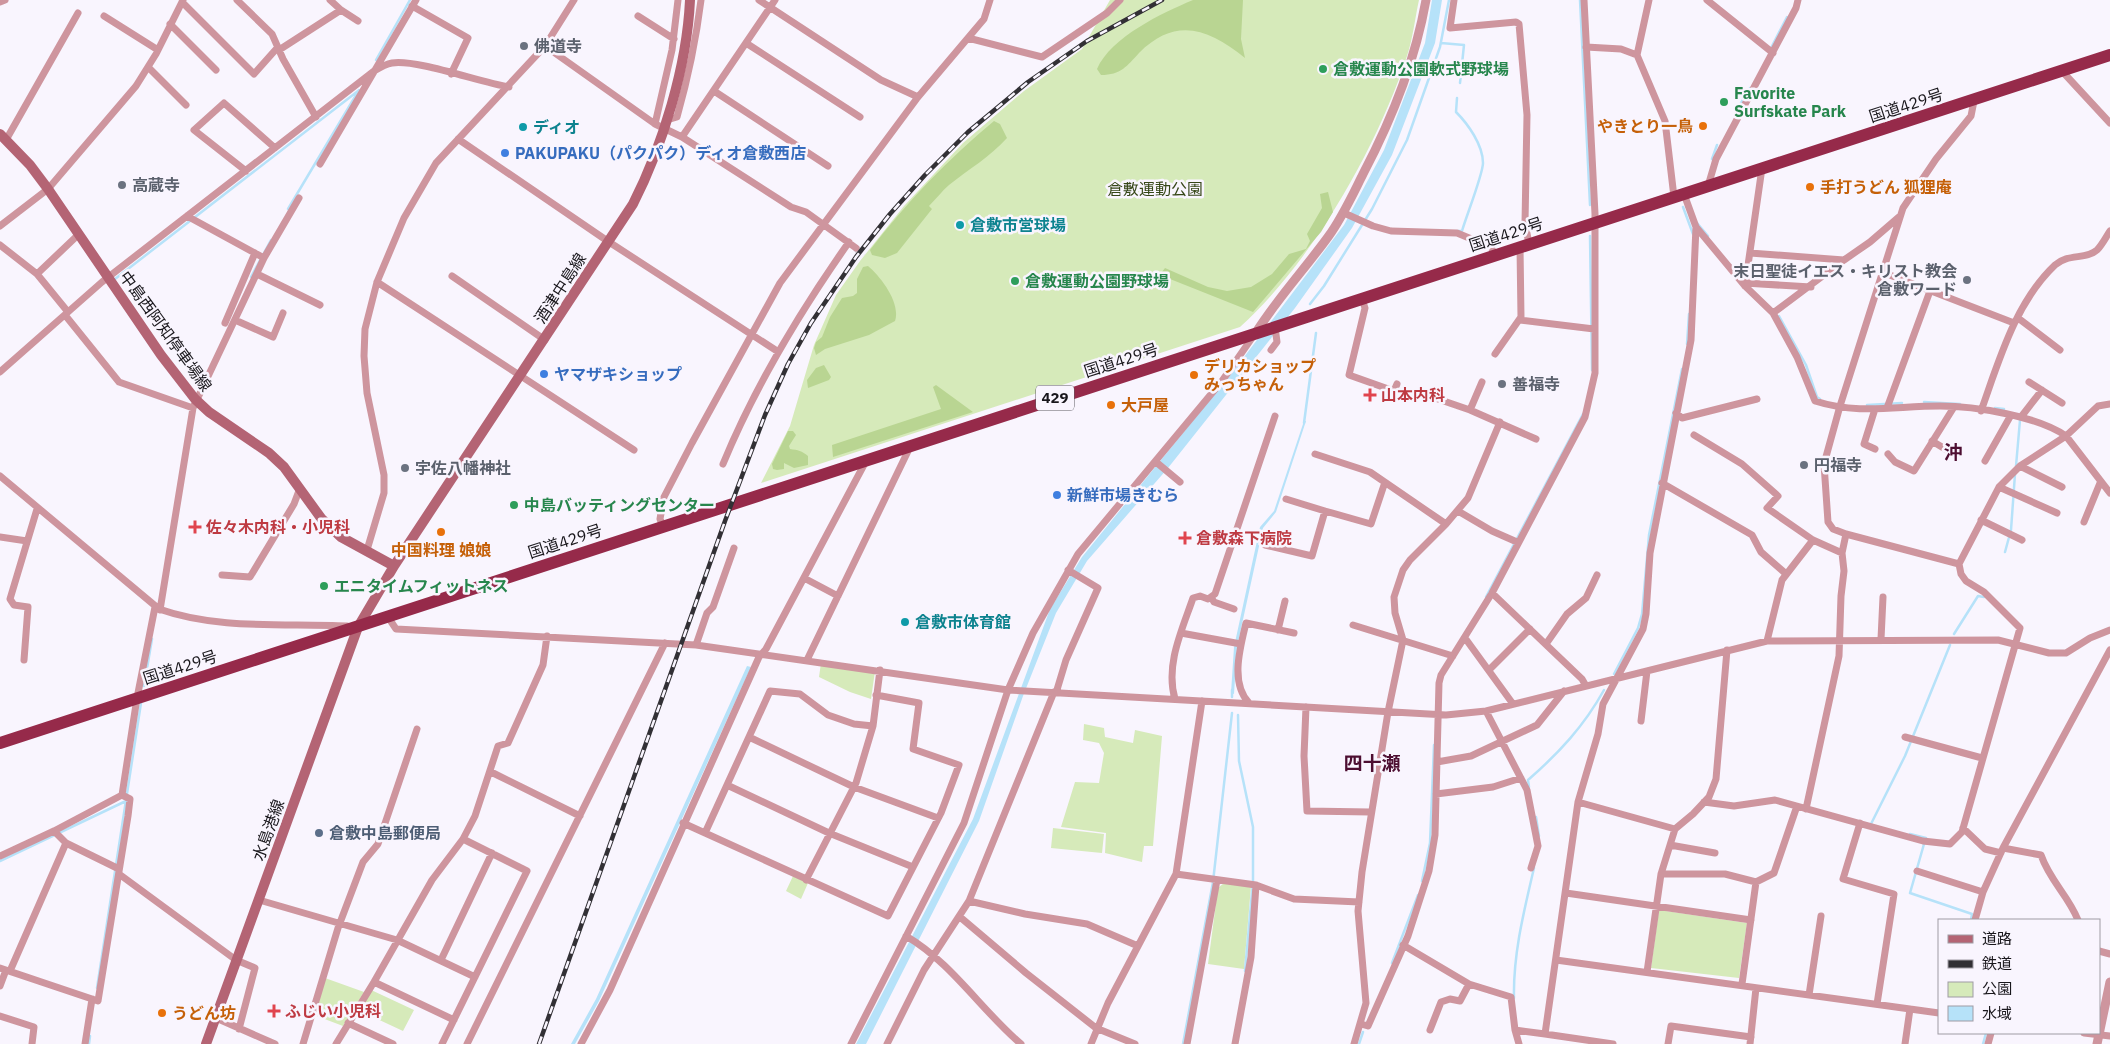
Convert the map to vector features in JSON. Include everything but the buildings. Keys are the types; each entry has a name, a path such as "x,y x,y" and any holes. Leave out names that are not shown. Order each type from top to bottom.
{"highway":[{"name":"国道429号","path":"0,743 1524,245 1974,101 2110,55"}],"main road":[{"name":"酒津中島線","path":"394,566 609,242 644,182 683,54 690,0"},
{"name":"中島西阿知停車場線","path":"3,137 30,165 48,189 195,405 209,412 269,453 284,467 330,527 341,537 394,566"},
{"path":"358,627 394,566"},
{"name":"水島港線","path":"206,1044 358,627"}],"street":[{"path":"0,2 5,0"},
{"path":"237,0 272,34 316,117"},
{"path":"330,0 358,21"},
{"path":"367,550 384,492 384,474 367,393 364,356 365,329 377,282 404,218 436,163 545,46 574,0"},
{"path":"662,125 678,0"},
{"path":"662,125 677,117 696,44 701,0"},
{"path":"759,0 881,80 918,97"},
{"path":"682,136 775,0"},
{"path":"662,526 660,519 664,497 692,442 780,283 918,97 984,20 990,0"},
{"path":"968,38 1042,57 1107,13 1120,0"},
{"path":"851,1044 908,937 964,822 1009,690 1033,633 1078,554 1157,463 1222,381 1270,309 1346,214 1395,108 1413,59 1426,0"},
{"path":"1454,0 1450,28 1516,22 1519,24 1528,114 1520,320 1495,354"},
{"path":"1362,1024 1368,1026 1404,945 1429,871 1435,835 1439,683 1450,655 1465,638 1492,593 1515,541 1585,417 1595,373 1591,329 1595,223 1584,0"},
{"path":"1649,0 1637,55 1665,121 1679,195 1696,227 1772,313 1797,357 1815,401 1840,406 1874,409 1888,405 1983,408 2021,418 2057,430 2066,436 2110,494"},
{"path":"1707,0 1770,52"},
{"path":"1796,8 1798,0"},
{"path":"1708,186 1716,159 1770,52 1796,8 1803,0"},
{"path":"0,226 48,189 136,86 158,50 182,1 254,74 278,48 341,10"},
{"path":"320,164 414,3 468,38 451,74"},
{"path":"3,137 78,13"},
{"path":"104,16 158,50"},
{"path":"638,16 674,39"},
{"path":"170,24 216,70"},
{"path":"746,43 860,117"},
{"path":"545,46 662,125 791,207 806,212 856,248"},
{"path":"1586,47 1621,49 1637,55"},
{"path":"0,372 67,316 108,278 190,218 246,171 374,71 391,63 415,64 508,87"},
{"path":"148,67 186,105"},
{"path":"2061,70 2110,123"},
{"path":"714,91 828,166"},
{"path":"1959,564 1846,534 1832,528 1828,522 1824,464 1840,406 1903,208 1936,160 1971,116 1974,101"},
{"path":"246,171 194,130 224,103 275,148"},
{"path":"458,139 609,242 751,336 777,351"},
{"path":"1745,284 1762,168"},
{"path":"225,322 260,256 299,198"},
{"path":"1346,214 1391,231 1457,233 1492,248 1495,255"},
{"path":"1772,313 1811,287 1870,242 1900,216"},
{"path":"190,218 260,256"},
{"path":"1545,1034 1578,802 1598,734 1603,704 1643,629 1650,553 1691,340 1696,227"},
{"path":"1983,408 2016,320 2033,290 2055,264 2067,257 2090,254 2097,250 2110,231"},
{"path":"37,274 78,234"},
{"path":"723,464 752,398 777,351 807,302 849,242"},
{"path":"0,245 37,274 67,316 120,382 195,405"},
{"path":"1750,253 1844,260"},
{"path":"85,1044 117,870 137,698 158,609 195,405 257,274 260,256"},
{"path":"1882,272 1930,291 2016,320 2060,350"},
{"path":"257,274 320,305"},
{"path":"452,276 545,340"},
{"path":"377,282 634,450"},
{"path":"1745,284 1811,287"},
{"path":"1888,405 1930,291"},
{"path":"1362,298 1365,308 1349,375 1394,391 1397,384"},
{"path":"235,320 273,337 283,312"},
{"path":"1520,320 1591,329"},
{"path":"1271,350 1277,342 1275,327"},
{"path":"1470,410 1482,382"},
{"path":"2029,382 2062,403"},
{"path":"2021,418 2042,390"},
{"path":"1435,398 1470,410 1536,438"},
{"path":"1676,413 1682,418 1757,398"},
{"path":"1704,802 1734,806 1775,800 1923,841 1950,844 1963,828 2020,628 1984,592 1966,581 1961,574 1959,564 1999,487 2017,468 2066,436 2098,406 2110,404"},
{"path":"1888,454 1895,462 1914,471 1954,407"},
{"path":"1874,409 1864,444 1875,449"},
{"path":"1985,461 2011,415"},
{"path":"1176,700 1171,685 1173,666 1181,633 1193,598 1212,597 1215,594 1274,416"},
{"path":"1354,1044 1362,1024 1366,1003 1359,902 1370,812 1403,640 1395,614 1394,597 1398,582 1410,560 1458,510 1475,483 1500,422"},
{"path":"1694,435 1742,464 1778,496 1767,508 1813,540 1842,553"},
{"path":"1932,442 1955,455"},
{"path":"807,660 911,445"},
{"path":"1315,454 1370,472 1446,524"},
{"path":"581,1044 610,990 683,823 761,654 804,578 866,460"},
{"path":"1157,463 1180,482"},
{"path":"2017,468 2062,487"},
{"path":"0,476 158,609 178,616 218,622 358,627"},
{"path":"1286,499 1371,524 1385,482"},
{"path":"2084,522 2100,482"},
{"path":"1662,483 1752,535 1761,552 1785,573"},
{"path":"1999,487 2057,513"},
{"path":"222,575 250,577 294,504 300,488"},
{"path":"24,660 28,607 14,605 10,599 37,509"},
{"path":"1458,510 1492,531 1515,541"},
{"path":"1265,545 1312,556 1325,511"},
{"path":"1981,520 2022,540"},
{"path":"1806,809 1839,656 1844,571 1842,553 1846,534"},
{"path":"0,537 27,541"},
{"path":"1767,641 1774,608 1785,573 1813,540"},
{"path":"696,644 707,614 713,607 734,548"},
{"path":"887,1044 924,970 960,918 969,901 1055,692 1069,653 1098,588 1070,571"},
{"path":"1546,644 1567,614 1586,598 1597,575"},
{"path":"804,578 838,596"},
{"path":"1492,593 1546,644 1586,686"},
{"path":"1212,597 1214,602 1234,609"},
{"path":"1881,639 1884,597"},
{"path":"1278,630 1285,601"},
{"path":"388,617 396,629 665,644 696,644 1009,690 1438,714 1466,714 1486,711 1767,641 1881,639 1998,640 2049,653 2066,653 2090,638 2110,630"},
{"path":"1249,703 1243,697 1238,685 1238,644 1246,623 1294,633"},
{"path":"1353,625 1450,655"},
{"path":"1489,670 1530,629"},
{"path":"1181,633 1238,644"},
{"path":"336,1044 432,880 463,839 475,816 498,746 508,743 544,665 547,636"},
{"path":"1465,638 1512,704"},
{"path":"467,1044 665,644"},
{"path":"1647,972 1661,874 1675,829 1704,802 1716,779 1727,650"},
{"path":"1975,919 1983,892 2002,850 2110,650"},
{"path":"806,880 854,786 872,726 880,670"},
{"path":"1641,721 1647,671"},
{"path":"705,833 770,691 800,694 834,718 854,724 872,726"},
{"path":"1437,762 1471,756 1537,725 1564,691"},
{"path":"683,823 888,916 938,818 959,765 913,749 919,704 876,695"},
{"path":"1091,1044 1096,1028 1176,874 1202,701"},
{"path":"1306,707 1304,756 1307,811 1370,812"},
{"path":"1486,711 1527,790 1537,833 1538,846 1531,868"},
{"path":"303,1044 340,924 363,862 378,844 417,729"},
{"path":"749,737 854,786 938,818"},
{"path":"1909,739 1982,758"},
{"path":"490,772 580,816"},
{"path":"1436,794 1493,787 1521,778"},
{"path":"727,785 829,833 913,867"},
{"path":"0,856 56,833 125,796"},
{"path":"1578,802 1675,829"},
{"path":"1661,874 1725,874 1756,882 1774,873 1797,806"},
{"path":"1860,823 1843,879 1894,894 1877,1004"},
{"path":"1963,828 1985,849 2041,855 2051,879 2066,895 2078,919"},
{"path":"56,833 66,843 117,870 236,960 254,968 239,1029"},
{"path":"442,1044 527,871 463,839"},
{"path":"0,986 5,970 66,843"},
{"path":"1670,845 1716,853"},
{"path":"441,960 492,853"},
{"path":"1917,871 1983,892"},
{"path":"1176,874 1254,884 1294,899 1359,902"},
{"path":"1187,1044 1214,880"},
{"path":"1742,984 1756,882"},
{"path":"1235,1044 1251,957 1254,884"},
{"path":"1566,894 1751,920"},
{"path":"259,900 397,940 475,977"},
{"path":"969,901 1025,914 1087,924 1138,946"},
{"path":"1809,995 1821,916"},
{"path":"960,918 1026,974 1096,1028 1135,1044"},
{"path":"908,937 935,956 1007,1032 1021,1044"},
{"path":"1404,945 1469,984 1511,998 1515,1030 1520,1044"},
{"path":"1556,960 1938,1012"},
{"path":"5,970 94,1000"},
{"path":"374,982 454,1020"},
{"path":"2100,1030 2110,982"},
{"path":"1430,1030 1441,1002 1450,999 1460,1001 1469,984"},
{"path":"1668,1044 1670,1026 1750,1040 1756,988"},
{"path":"1905,1044 1910,1009"},
{"path":"0,1016 34,1027 32,1044"},
{"path":"216,1018 275,1044"},
{"path":"348,1023 392,1044"},
{"path":"1515,1030 1613,1044"},
{"path":"2086,1034 2098,1039 2110,1036"}],"green space":[{"name":"倉敷運動公園","path":"1110,0 1419,0 1407,56 1394,91 1360,165 1317,237 1267,300 1240,327 761,483 790,426 814,345 836,295 860,261 904,206 963,143 1024,91 1082,49"},
{"path":"1193,0 1243,0 1241,39 1245,58 1232,48 1205,34 1179,31 1166,34 1153,41 1127,66 1119,71 1108,75 1101,75 1097,69 1104,57 1125,37 1153,19"},
{"path":"994,121 1000,124 1007,138 944,190 929,206 932,209 897,253 885,258 872,255 870,250 913,198 944,166"},
{"path":"1328,192 1333,212 1321,232 1253,312 1165,277 1162,272 1165,268 1208,287 1227,291 1251,287 1272,274 1289,254 1306,249 1310,241 1307,234 1322,208 1320,194"},
{"path":"868,266 884,283 893,299 896,314 895,321 869,335 825,349 816,355 814,348 816,342 822,337 830,317 842,298 853,296 857,293 857,279 863,267"},
{"path":"824,365 831,377 829,380 808,388 807,380 816,368"},
{"path":"936,385 973,412 833,457 832,445 941,409 933,387"},
{"path":"788,431 793,431 796,435 789,446 790,449 800,451 808,456 808,465 794,468 784,463 784,469 773,469 772,464"},
{"path":"821,663 875,671 871,699 850,692 819,677"},
{"path":"1084,724 1104,728 1105,737 1133,743 1135,730 1162,736 1153,846 1144,846 1142,862 1105,853 1106,833 1061,827 1075,782 1099,783 1104,753 1099,743 1083,740"},
{"path":"1053,828 1104,834 1102,853 1051,848"},
{"path":"793,876 808,883 801,899 786,891"},
{"path":"1224,883 1251,886 1244,969 1208,964 1218,888"},
{"path":"1659,910 1747,923 1739,978 1651,968"},
{"path":"325,978 364,992 343,1026 314,1015"},
{"path":"369,989 414,1010 403,1031 358,1010"}],"water":[{"path":"1432,0 1442,0 1435,43 1392,155 1352,228 1295,308 1168,468 1087,561 1056,613 1023,696 979,821 866,1044 856,1044 973,819 1050,609 1082,557 1235,369 1344,225 1384,150 1425,43"},
{"path":"1304,421 1306,421 1276,512 1263,528 1237,647 1234,694 1231,693 1234,647 1260,527 1274,511"},
{"path":"747,666 751,667 599,1001 575,1044 571,1044 596,999"}],"waterway":[{"path":"376,60 410,0"},
{"path":"1310,304 1324,286 1372,209 1407,140 1440,47 1449,0"},
{"path":"1580,0 1590,205"},
{"path":"1770,50 1787,17"},
{"path":"1441,43 1464,45 1460,83"},
{"path":"1738,108 1750,88"},
{"path":"288,209 359,90"},
{"path":"115,279 358,91"},
{"path":"1457,98 1456,112 1478,142 1483,163 1462,231 1458,231"},
{"path":"1712,159 1717,145"},
{"path":"1683,207 1693,234"},
{"path":"1697,223 1708,236"},
{"path":"1590,236 1592,370"},
{"path":"251,277 271,240"},
{"path":"1687,344 1689,314"},
{"path":"1779,316 1806,365 1817,397 1820,399"},
{"path":"1304,423 1316,333"},
{"path":"1614,674 1638,628 1642,614 1649,535 1682,369"},
{"path":"1924,402 1960,404"},
{"path":"1867,405 1902,403"},
{"path":"1995,408 2004,409"},
{"path":"1486,597 1583,414"},
{"path":"2016,466 2020,420"},
{"path":"2005,552 2011,530 2015,474"},
{"path":"1954,634 1978,596 1984,597"},
{"path":"144,686 152,639"},
{"path":"1871,824 1905,756 1950,645"},
{"path":"1232,690 1232,697"},
{"path":"1529,787 1528,780 1570,738 1604,690"},
{"path":"97,988 141,703"},
{"path":"1183,1044 1213,882 1232,713"},
{"path":"1238,715 1239,761 1253,827 1253,881 1245,971"},
{"path":"1422,881 1430,843 1434,745"},
{"path":"0,861 126,801"},
{"path":"1536,817 1539,836"},
{"path":"1910,834 1926,838"},
{"path":"1924,844 1910,893 1972,914 1971,919"},
{"path":"1514,998 1517,949 1534,868"},
{"path":"1392,963 1418,895"},
{"path":"1359,1044 1363,1032"},
{"path":"1983,1044 1986,1034"},
{"path":"89,1044 90,1036"}],"tunnel":[{"path":"856,248 863,256"}],"railway":[{"path":"539,1044 725,521 765,415 788,364 811,323 856,257 890,214 925,175 968,132 1028,82 1087,41 1162,0"}],"place":[{"name":"佛道寺","path":"524,46"},
{"name":"倉敷運動公園軟式野球場","path":"1323,69"},
{"name":"Favorite Surfskate Park","path":"1724,102"},
{"name":"やきとり一鳥","path":"1703,126"},
{"name":"ディオ","path":"523,127"},
{"name":"PAKUPAKU（パクパク）ディオ倉敷西店","path":"505,153"},
{"name":"高蔵寺","path":"122,185"},
{"name":"手打うどん 狐狸庵","path":"1810,187"},
{"name":"倉敷市営球場","path":"960,225"},
{"name":"末日聖徒イエス・キリスト教会 倉敷ワード","path":"1967,280"},
{"name":"倉敷運動公園野球場","path":"1015,281"},
{"name":"ヤマザキショップ","path":"544,374"},
{"name":"デリカショップ みっちゃん","path":"1194,375"},
{"name":"善福寺","path":"1502,384"},
{"name":"山本内科","path":"1370,395"},
{"name":"大戸屋","path":"1111,405"},
{"name":"円福寺","path":"1804,465"},
{"name":"宇佐八幡神社","path":"405,468"},
{"name":"新鮮市場きむら","path":"1057,495"},
{"name":"中島バッティングセンター","path":"514,505"},
{"name":"佐々木内科・小児科","path":"195,527"},
{"name":"中国料理 娘娘","path":"441,532"},
{"name":"倉敷森下病院","path":"1185,538"},
{"name":"エニタイムフィットネス","path":"324,586"},
{"name":"倉敷市体育館","path":"905,622"},
{"name":"倉敷中島郵便局","path":"319,833"},
{"name":"ふじい小児科","path":"274,1011"},
{"name":"うどん坊","path":"162,1013"}],"district":[{"name":"沖","path":"1953,452"},
{"name":"四十瀬","path":"1372,763"}]}
